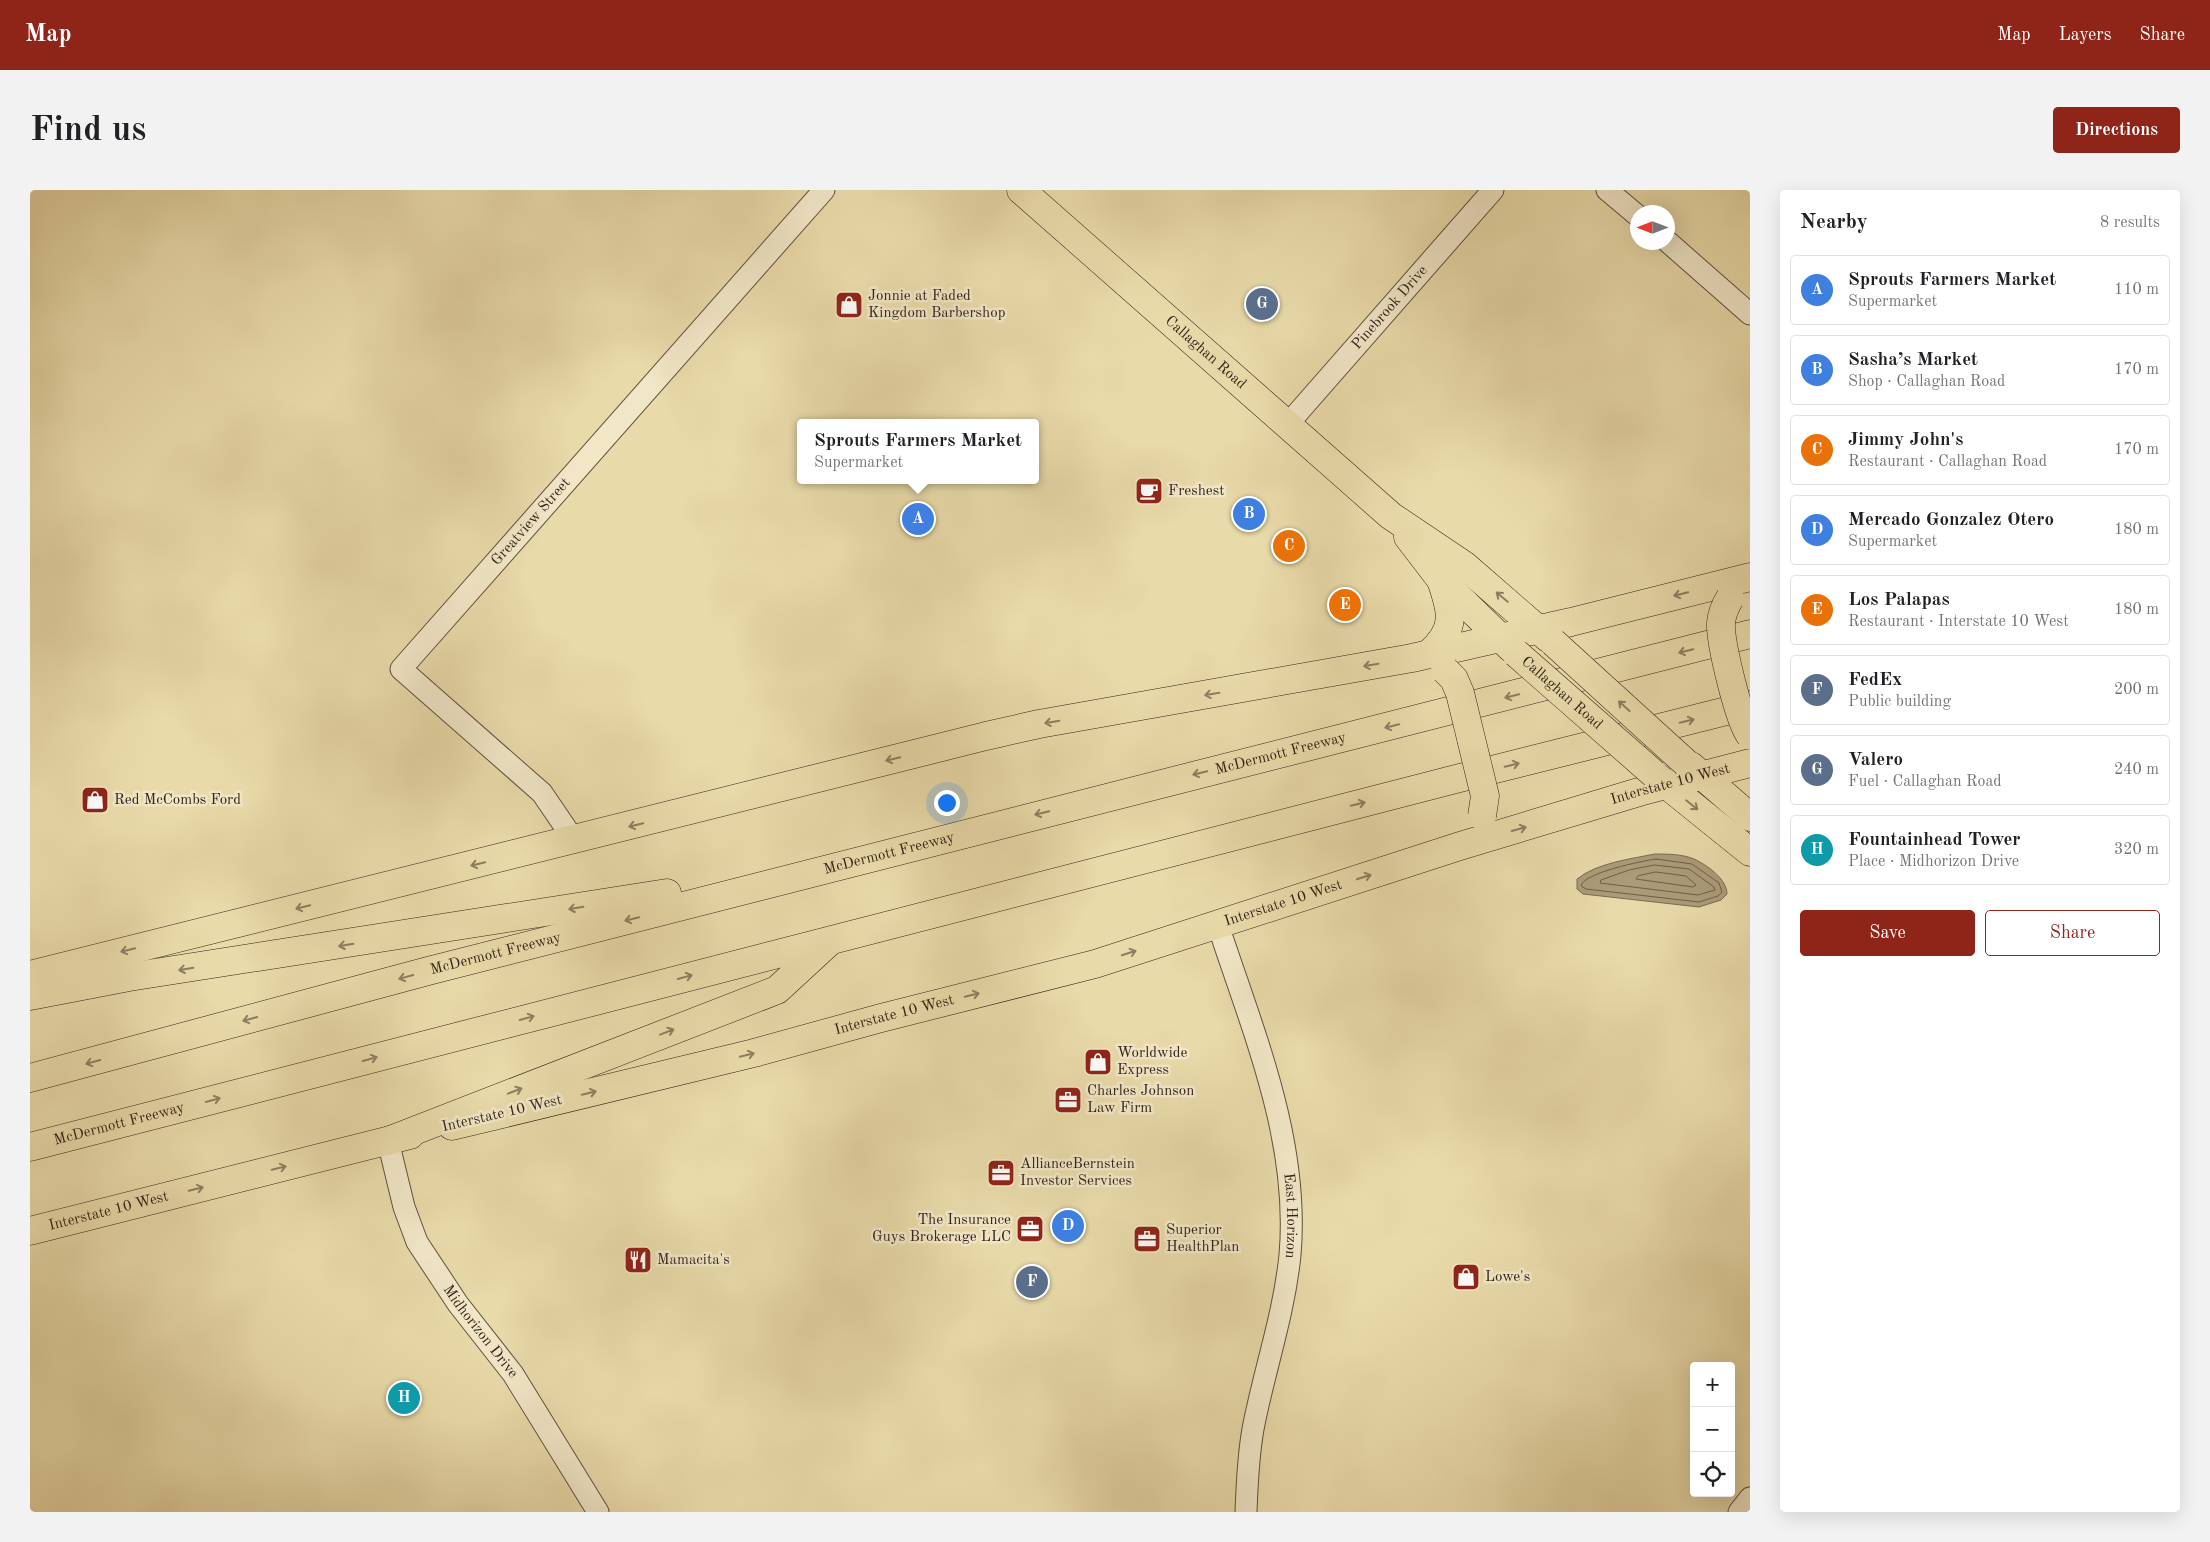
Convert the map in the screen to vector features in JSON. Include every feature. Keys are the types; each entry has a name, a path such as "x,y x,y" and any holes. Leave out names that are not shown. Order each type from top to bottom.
{"main road":[{"name":"Callaghan Road","path":"1021,190 1391,516 1464,565 1750,817"},
{"name":"Callaghan Road","path":"1391,516 1441,580 1508,645 1661,779 1750,852"},
{"path":"30,975 1039,724 1429,660 1508,645 1546,636 1750,577"},
{"path":"1750,577 1730,598 1724,608 1721,623 1722,640 1742,722 1750,735"},
{"path":"1429,660 1443,640 1451,620 1450,608 1441,580"},
{"name":"McDermott Freeway","path":"30,1078 428,971 1750,634"},
{"path":"1429,660 1454,679 1460,693 1485,796 1482,816 1475,831 1460,846"},
{"name":"McDermott Freeway","path":"30,1147 830,942 1439,783 1750,705"},
{"name":"Interstate 10 West","path":"30,1231 388,1140 754,1053 881,1018 1095,964 1661,779 1694,769 1750,763"},
{"path":"30,996 129,977 483,923 848,863"},
{"path":"388,1140 777,990 830,942"}],"street":[{"name":"Greatview Street","path":"574,840 542,792 401,668 824,190"},
{"name":"Pinebrook Drive","path":"1287,425 1493,190"},
{"path":"1607,190 1630,209"},
{"path":"1675,248 1750,314"},
{"name":"East Horizon","path":"1218,925 1264,1062 1278,1111 1289,1174 1290,1255 1284,1304 1254,1428 1248,1467 1246,1512"},
{"name":"Midhorizon Drive","path":"388,1140 404,1207 421,1249 458,1304 513,1374 598,1512"},
{"path":"1739,1512 1750,1498"}],"water":[{"path":"1655,854 1680,855 1699,862 1720,878 1724,883 1727,894 1721,900 1699,907 1583,894 1577,889 1577,879 1594,869 1614,862"}],"place":[{"name":"Valero","path":"1262,304"},
{"name":"Jonnie at Faded Kingdom Barbershop","path":"849,305"},
{"name":"Freshest","path":"1149,491"},
{"name":"Sasha’s Market","path":"1249,514"},
{"name":"Sprouts Farmers Market","path":"918,519"},
{"name":"Jimmy John's","path":"1289,546"},
{"name":"Los Palapas","path":"1345,605"},
{"name":"Red McCombs Ford","path":"95,800"},
{"name":"Worldwide Express","path":"1098,1062"},
{"name":"Charles Johnson Law Firm","path":"1068,1100"},
{"name":"AllianceBernstein Investor Services","path":"1001,1173"},
{"name":"Mercado Gonzalez Otero","path":"1068,1226"},
{"name":"The Insurance Guys Brokerage LLC","path":"1030,1229"},
{"name":"Superior HealthPlan","path":"1147,1239"},
{"name":"Mamacita's","path":"638,1260"},
{"name":"Lowe's","path":"1466,1277"},
{"name":"FedEx","path":"1032,1282"},
{"name":"Fountainhead Tower","path":"404,1398"}]}
